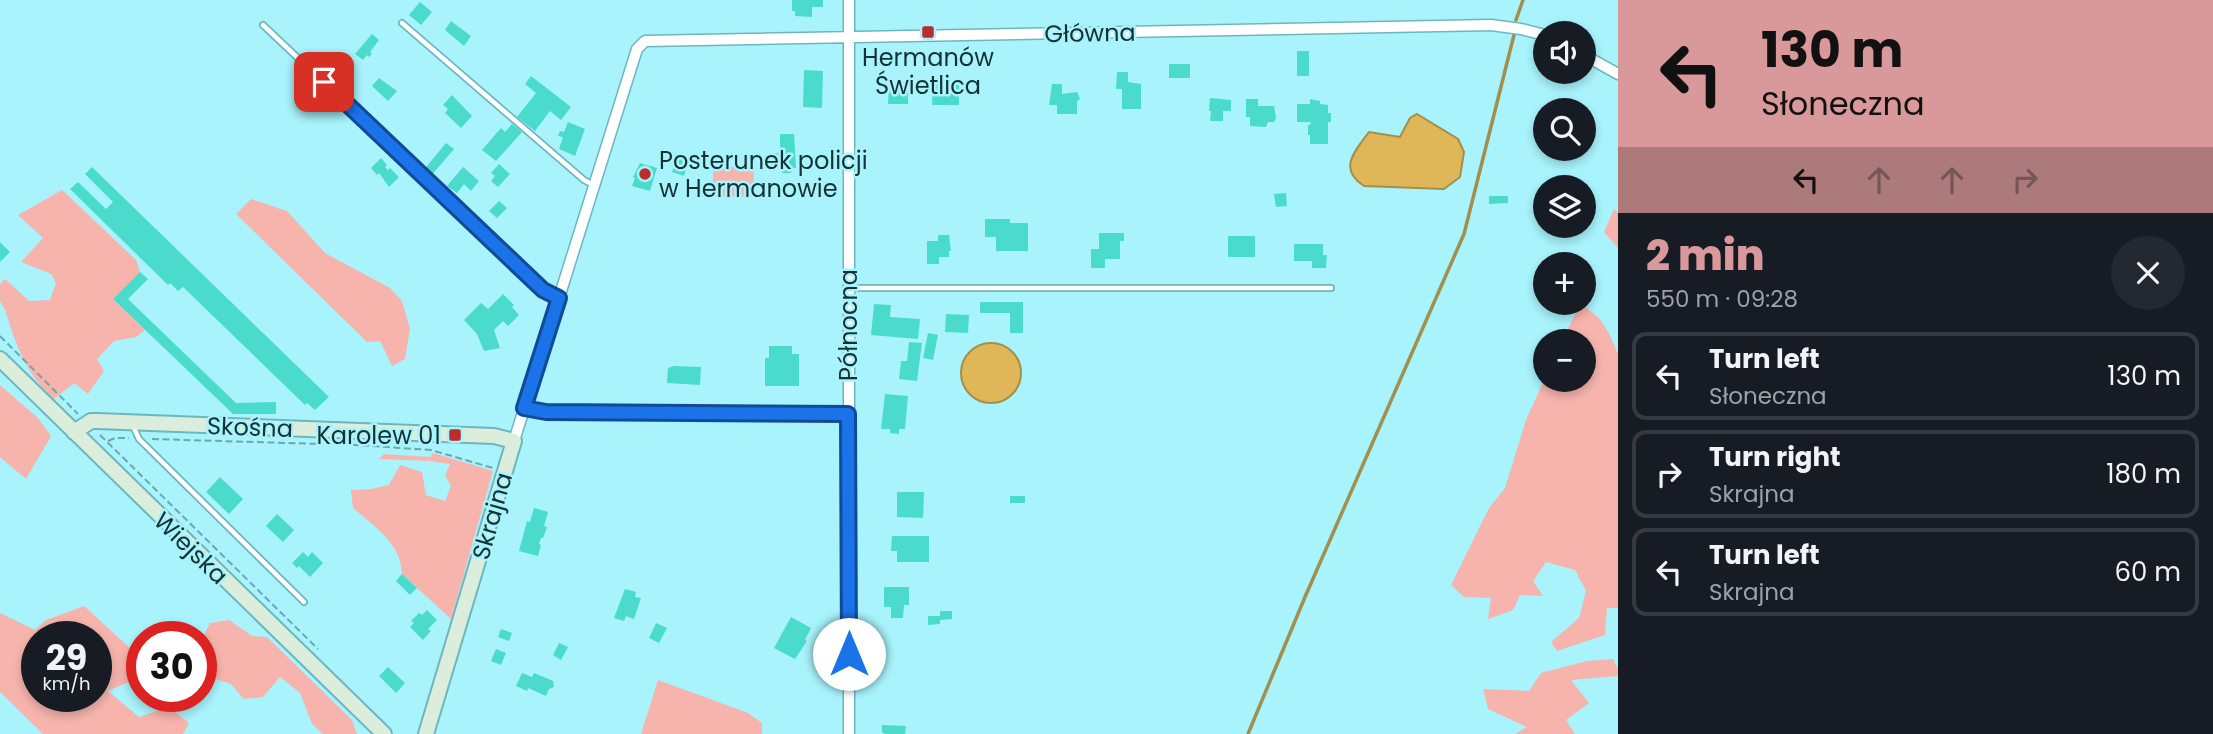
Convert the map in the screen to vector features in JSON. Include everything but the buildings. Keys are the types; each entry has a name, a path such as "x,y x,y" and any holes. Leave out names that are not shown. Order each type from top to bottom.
{"street":[{"name":"Północna","path":"849,0 849,734"},
{"name":"Główna","path":"637,49 649,41 1491,25 1533,32"},
{"name":"Skrajna","path":"426,734 524,408 637,49"},
{"path":"1596,62 1618,74"},
{"name":"Wiejska","path":"0,359 384,734"},
{"path":"524,408 546,412 848,414"},
{"name":"Skośna","path":"88,423 131,422 487,436 514,441"},
{"path":"74,432 88,423"}],"lane":[{"path":"402,23 584,180 595,185"},
{"path":"263,25 543,290 559,298"},
{"path":"848,288 1331,288"},
{"path":"131,422 139,439 304,602"}],"path":[{"path":"0,336 321,653"},
{"path":"107,442 115,438 327,443"},
{"path":"338,444 431,450 505,471"}],"shaded area":[{"path":"1417,114 1458,139 1464,152 1460,177 1444,189 1364,186 1356,180 1350,167 1351,160 1369,132 1400,137 1410,118"},
{"path":"713,167 754,167 753,197 713,196"},
{"path":"62,190 136,260 140,272 113,299 145,330 136,337 114,341 97,359 104,371 88,394 74,383 54,399 36,380 23,358 0,301 0,284 5,279 29,301 50,300 56,283 51,274 21,262 43,238 18,215"},
{"path":"251,199 287,211 325,253 390,288 402,301 410,329 405,359 392,366 380,341 367,342 236,214"},
{"path":"1614,209 1618,213 1618,248 1604,232"},
{"path":"1575,315 1595,315 1604,325 1618,354 1618,608 1607,608 1605,635 1557,651 1551,642 1579,618 1586,591 1575,570 1546,562 1533,581 1543,596 1520,595 1513,610 1488,619 1491,598 1464,597 1451,585 1489,508 1505,488 1526,420 1539,392 1596,392 1596,329 1568,329"},
{"path":"991,343 1008,348 1016,356 1021,373 1016,390 1008,398 991,403 974,398 966,390 961,373 966,356 974,348"},
{"path":"0,385 38,418 51,436 26,479 0,457"},
{"path":"433,453 493,471 451,619 402,574 401,563 392,545 353,508 351,490 389,485 400,465 422,472 426,495 445,501 451,486 445,475 450,464 379,459 384,454 430,457"},
{"path":"84,606 100,621 45,621"},
{"path":"0,613 21,623 21,712 112,712 112,694 126,706 126,712 133,712 139,717 154,712 175,712 189,723 183,734 43,734 0,692"},
{"path":"229,620 252,636 267,637 352,720 357,734 323,734 312,724 300,693 280,677 263,697 244,699 231,684 217,680 217,622"},
{"path":"112,632 126,644 126,683 112,689"},
{"path":"1613,659 1618,676 1571,680 1589,703 1566,720 1575,734 1515,734 1527,727 1488,709 1483,689 1529,691 1541,673 1587,661"},
{"path":"658,680 748,713 762,723 762,734 641,734"}],"waterway":[{"path":"1516,20 1523,0"},
{"path":"1248,734 1464,234 1514,35"}],"place":[{"name":"Hermanów Świetlica","path":"928,32"},
{"name":"Posterunek policji w Hermanowie","path":"645,174"},
{"name":"Karolew 01","path":"455,435"}],"route":[{"path":"324,82 543,290 559,298 524,408 546,412 848,414 849,654"}]}
